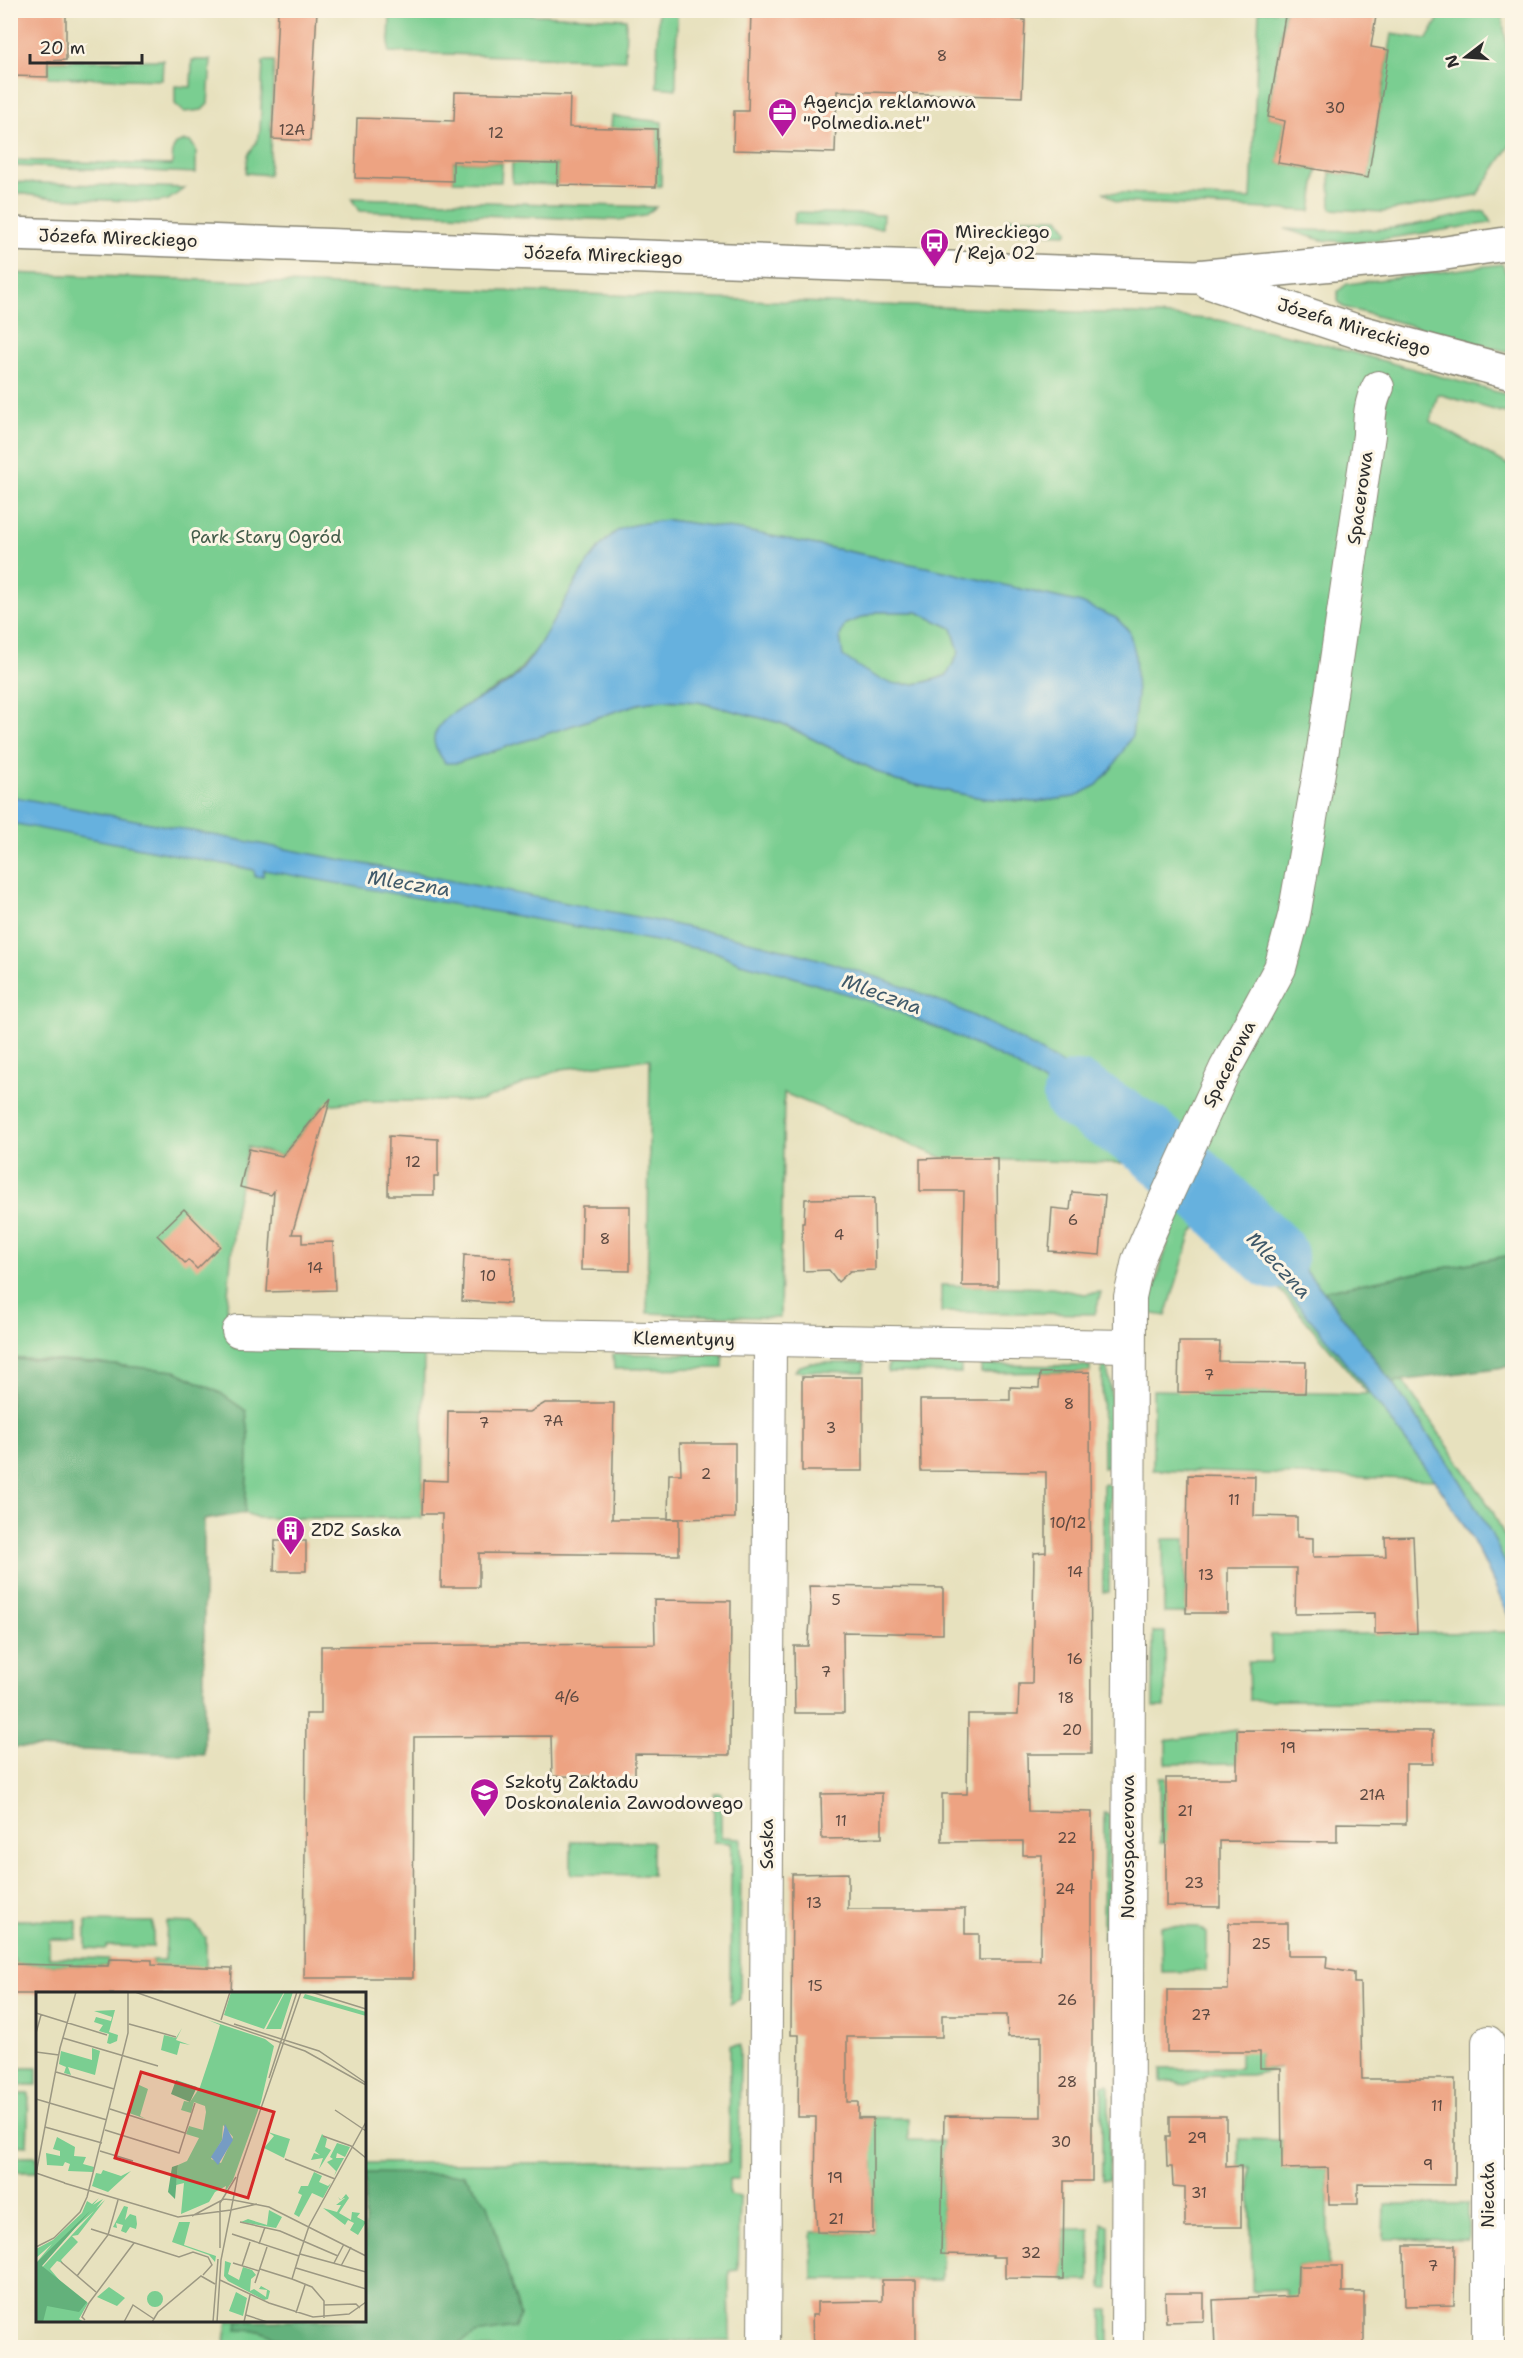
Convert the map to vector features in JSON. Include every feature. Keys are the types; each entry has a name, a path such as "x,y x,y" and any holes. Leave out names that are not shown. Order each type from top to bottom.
{"main road":[{"name":"Józefa Mireckiego","path":"10,234 1196,277 1428,255 1512,243"},
{"name":"Józefa Mireckiego","path":"1196,277 1356,331 1512,373"}],"street":[{"name":"Spacerowa","path":"1129,1346 1130,1297 1138,1260 1225,1069 1280,969 1294,916 1321,763 1369,435 1370,414 1373,397 1378,387"},
{"name":"Klementyny","path":"238,1331 1129,1346"},
{"name":"Saska","path":"764,2348 770,1340"},
{"name":"Nowospacerowa","path":"1127,2348 1129,1346"},
{"name":"Niecała","path":"1488,2042 1488,2348"}],"green space":[{"path":"390,11 451,11 626,19 625,60 389,52"},
{"path":"658,11 677,11 676,89 657,87"},
{"path":"1259,11 1285,11 1268,117 1285,121 1278,163 1317,170 1311,211 1117,202 1104,192 1251,199"},
{"path":"1443,11 1501,11 1512,74 1512,143 1477,195 1383,212 1331,209 1330,172 1368,178 1392,34 1427,39"},
{"path":"163,60 162,80 48,77 48,61"},
{"path":"192,60 211,60 208,104 202,110 184,112 175,104 175,86 191,87"},
{"path":"263,61 274,61 269,175 246,173 248,155 260,131"},
{"path":"612,116 662,122 661,186 656,187 657,129 611,128"},
{"path":"191,142 196,150 196,173 11,166 11,160 172,165 173,149 176,144"},
{"path":"453,161 502,163 501,182 453,181"},
{"path":"512,163 558,164 557,185 512,183"},
{"path":"11,182 185,188 168,200 157,202 53,198 11,192"},
{"path":"351,198 656,207 644,216 618,220 359,211"},
{"path":"1485,211 1491,223 1357,243 1321,240 1285,229 1339,231 1393,228"},
{"path":"795,212 883,215 882,228 794,224"},
{"path":"1006,218 1059,218 1068,231 1066,234 1006,232"},
{"path":"1502,264 1512,286 1512,353 1343,307 1338,301 1338,291 1347,284"},
{"name":"Park Stary Ogród","path":"10,273 1158,315 1219,320 1300,338 1512,396 1512,415 1438,394 1430,421 1512,467 1512,1255 1323,1291 1270,1229 1215,1177 1148,1164 943,1158 784,1093 780,1318 647,1313 650,1059 561,1069 481,1101 364,1101 325,1105 281,1156 248,1147 235,1211 227,1307 236,1323 234,1348 424,1349 422,1518 258,1518 245,1513 249,1436 246,1411 220,1393 175,1371 11,1358","holes":["668,520 837,549 1004,586 1113,767 1097,785 1074,797 1035,802 982,798 896,781 781,723 698,702 662,700 638,704 457,763 464,707 512,679 537,649 589,562 622,529"]},
{"path":"877,612 917,612 952,628 959,652 947,675 930,681 903,685 880,679 842,656 840,636 845,624"},
{"path":"1188,1197 1198,1205 1202,1201 1255,1254 1372,1395 1435,1480 1153,1470 1153,1390 1368,1394 1258,1264 1206,1213 1191,1235 1166,1316 1147,1313 1170,1236"},
{"path":"1512,1255 1512,1366 1392,1382 1323,1291"},
{"path":"941,1285 1052,1288 1084,1294 1101,1292 1095,1314 941,1312"},
{"path":"613,1354 723,1354 723,1368 614,1369"},
{"path":"1102,1358 1111,1394 1110,1466 1103,1468"},
{"path":"10,1359 93,1363 175,1371 220,1393 246,1411 249,1436 245,1513 204,1520 204,1755 11,1747"},
{"path":"810,1363 864,1363 864,1372 795,1371 798,1367"},
{"path":"888,1364 961,1365 961,1373 888,1372"},
{"path":"981,1365 1090,1366 1090,1372 981,1373"},
{"path":"1403,1381 1492,1510 1512,1552 1512,1578 1461,1482 1392,1382"},
{"path":"1103,1484 1110,1485 1109,1592 1103,1592"},
{"path":"1163,1539 1185,1539 1186,1613 1164,1613"},
{"path":"1153,1632 1165,1632 1165,1707 1153,1707"},
{"path":"1512,1632 1512,1701 1249,1700 1248,1662 1271,1662 1271,1635"},
{"path":"1237,1730 1237,1763 1166,1764 1166,1741"},
{"path":"1159,1778 1166,1778 1167,1843 1160,1843"},
{"path":"714,1793 721,1793 721,1837 741,1838 740,1999 730,2004 731,1843 713,1842"},
{"path":"1104,1812 1109,1814 1108,1938 1103,1940"},
{"path":"571,1841 652,1842 652,1875 571,1874"},
{"path":"11,1920 77,1921 77,1939 49,1939 49,1957 109,1959 108,1966 15,1964 15,1959 11,1958"},
{"path":"86,1921 153,1922 153,1947 86,1948"},
{"path":"167,1922 194,1923 206,1938 206,1992 197,1992 197,1967 152,1965 152,1960 165,1960"},
{"path":"1161,1926 1199,1927 1206,1933 1206,1971 1162,1972"},
{"path":"1240,1996 1260,2046 1260,2068 1281,2068 1251,2075 1209,2075 1185,2085 1175,2081 1161,2082 1161,2069 1240,2068"},
{"path":"730,2045 740,2045 739,2179 729,2179 729,2195 740,2197 738,2270 729,2271 730,2340 579,2344 543,2348 224,2348 228,2322 366,2322 366,2163 729,2163"},
{"path":"10,2068 36,2068 36,2085 11,2085"},
{"path":"1109,2084 1109,2180 1102,2179 1102,2085"},
{"path":"12,2094 29,2094 27,2146 11,2145"},
{"path":"845,2117 908,2118 908,2140 943,2141 941,2280 813,2280 812,2232 873,2233 873,2162"},
{"path":"1239,2139 1282,2140 1283,2169 1328,2168 1328,2266 1298,2266 1297,2288 1328,2289 1287,2308 1285,2289 1252,2291 1250,2168 1239,2167"},
{"path":"11,2156 36,2156 36,2172 11,2172"},
{"path":"366,2173 463,2174 488,2204 520,2315 514,2328 476,2334 455,2346 413,2348 287,2342 260,2331 237,2330 238,2322 366,2322"},
{"path":"1385,2204 1468,2204 1468,2240 1384,2239"},
{"path":"1102,2223 1109,2226 1109,2289 1102,2289"},
{"path":"1064,2229 1090,2229 1090,2281 1063,2279"},
{"path":"1102,2310 1109,2310 1109,2347 1102,2347"}],"water":[{"path":"668,520 741,530 931,568 1081,603 1116,618 1129,631 1135,652 1137,697 1132,736 1113,767 1097,785 1074,797 1035,802 982,798 896,781 781,723 698,702 662,700 638,704 457,763 445,763 434,742 440,725 458,710 513,679 540,643 580,574 608,538 623,528","holes":["877,612 917,612 952,628 959,652 947,675 916,684 892,683 869,673 843,656 840,636 845,624"]},
{"path":"10,796 692,928 804,955 913,990 991,1024 1067,1067 1164,1130 1151,1157 1083,1107 1009,1061 884,1006 781,973 740,963 716,952 264,870 263,876 255,877 254,870 11,823"},
{"path":"1215,1177 1270,1229 1323,1291 1392,1382 1461,1482 1490,1531 1512,1578 1512,1624 1475,1545 1452,1506 1414,1451 1302,1310 1202,1201"}],"building":[{"path":"10,10 66,10 66,60 48,61 48,77 10,76"},
{"path":"278,10 317,10 310,141 272,139"},
{"path":"751,10 1013,10 1012,19 1025,20 1022,97 837,91 835,153 733,150 734,111 748,111"},
{"path":"1286,10 1377,10 1371,47 1389,50 1368,178 1278,163 1285,121 1268,117"},
{"path":"455,92 570,95 569,127 657,129 656,187 557,185 558,164 453,161 453,181 355,178 357,118 454,121"},
{"path":"331,1098 292,1234 302,1234 302,1243 333,1242 335,1290 267,1292 274,1191 271,1195 240,1187 249,1149 282,1156"},
{"path":"389,1136 438,1139 438,1177 434,1177 434,1195 388,1195"},
{"path":"997,1158 998,1286 962,1286 964,1191 920,1191 920,1159"},
{"path":"1072,1192 1105,1195 1100,1255 1049,1251 1052,1208 1070,1210"},
{"path":"874,1198 875,1270 850,1271 838,1282 829,1270 803,1271 802,1223 804,1223 805,1199"},
{"path":"582,1206 630,1206 630,1271 581,1270"},
{"path":"184,1209 220,1246 197,1269 188,1260 185,1263 157,1235"},
{"path":"464,1255 511,1258 510,1304 462,1301"},
{"path":"1179,1342 1220,1342 1219,1361 1306,1362 1305,1393 1178,1392"},
{"path":"1090,1372 1091,1754 1027,1754 1028,1811 1092,1812 1092,2181 1064,2181 1063,2279 1005,2278 1005,2257 941,2254 944,2116 1041,2117 1041,2036 1008,2037 1007,2015 942,2015 942,2037 847,2037 847,2102 858,2102 858,2118 873,2118 873,2233 817,2232 816,2117 798,2117 799,2035 791,2035 792,1874 848,1873 848,1909 965,1909 965,1934 979,1934 979,1960 1040,1960 1042,1855 1023,1855 1023,1841 942,1842 942,1794 967,1794 968,1714 1018,1714 1019,1684 1032,1684 1034,1553 1046,1552 1046,1472 921,1471 920,1400 1010,1400 1010,1387 1039,1388 1040,1373"},
{"path":"802,1377 863,1377 863,1471 802,1471"},
{"path":"545,1403 614,1403 612,1519 679,1519 679,1555 479,1553 479,1587 441,1587 442,1514 422,1514 423,1480 447,1481 448,1411 530,1412"},
{"path":"680,1443 735,1443 735,1518 668,1519 669,1474 681,1474"},
{"path":"1188,1475 1255,1476 1254,1516 1297,1517 1297,1537 1313,1538 1313,1557 1386,1556 1385,1537 1413,1536 1417,1633 1375,1634 1375,1613 1295,1614 1296,1568 1228,1568 1228,1613 1186,1613"},
{"name":"ZDZ Saska","path":"275,1541 306,1541 306,1571 274,1571"},
{"path":"809,1586 943,1588 943,1634 843,1632 844,1713 795,1713 794,1646 808,1646 811,1608"},
{"path":"654,1600 731,1601 730,1755 635,1754 635,1777 552,1776 551,1736 414,1737 413,1978 304,1978 306,1714 321,1714 321,1646 655,1644"},
{"path":"1237,1730 1433,1731 1433,1764 1406,1764 1406,1824 1337,1823 1337,1842 1220,1841 1220,1907 1166,1906 1166,1778 1237,1778"},
{"path":"882,1793 882,1838 822,1839 821,1794"},
{"path":"1229,1923 1288,1923 1288,1956 1327,1956 1326,1968 1354,1973 1354,1983 1360,1983 1362,2079 1455,2079 1455,2185 1358,2184 1358,2204 1329,2204 1328,2168 1282,2169 1281,2068 1260,2068 1260,2052 1167,2052 1167,1990 1228,1990"},
{"path":"109,1959 152,1960 152,1965 232,1968 231,1992 10,1994 10,1964 108,1966"},
{"path":"1170,2116 1226,2116 1226,2167 1241,2166 1241,2227 1185,2227 1185,2187 1173,2186 1172,2167 1167,2167 1166,2137 1170,2137"},
{"path":"1404,2245 1455,2245 1454,2305 1405,2306"},
{"path":"1298,2266 1342,2266 1342,2292 1364,2292 1364,2348 1215,2348 1213,2300 1297,2296"},
{"path":"882,2280 916,2280 916,2348 813,2348 812,2315 817,2315 817,2302 882,2301"},
{"path":"1165,2293 1204,2293 1204,2321 1166,2322"}],"waterway":[{"name":"Mleczna","path":"1077,1095 1147,1139 1207,1191 1274,1256"}],"place":[{"name":"Agencja reklamowa \"Polmedia.net\"","path":"782,138"},
{"name":"Mireckiego / Reja 02","path":"934,268"},
{"name":"ZDZ Saska","path":"290,1556"},
{"name":"Szkoły Zakładu Doskonalenia Zawodowego","path":"484,1818"}]}
